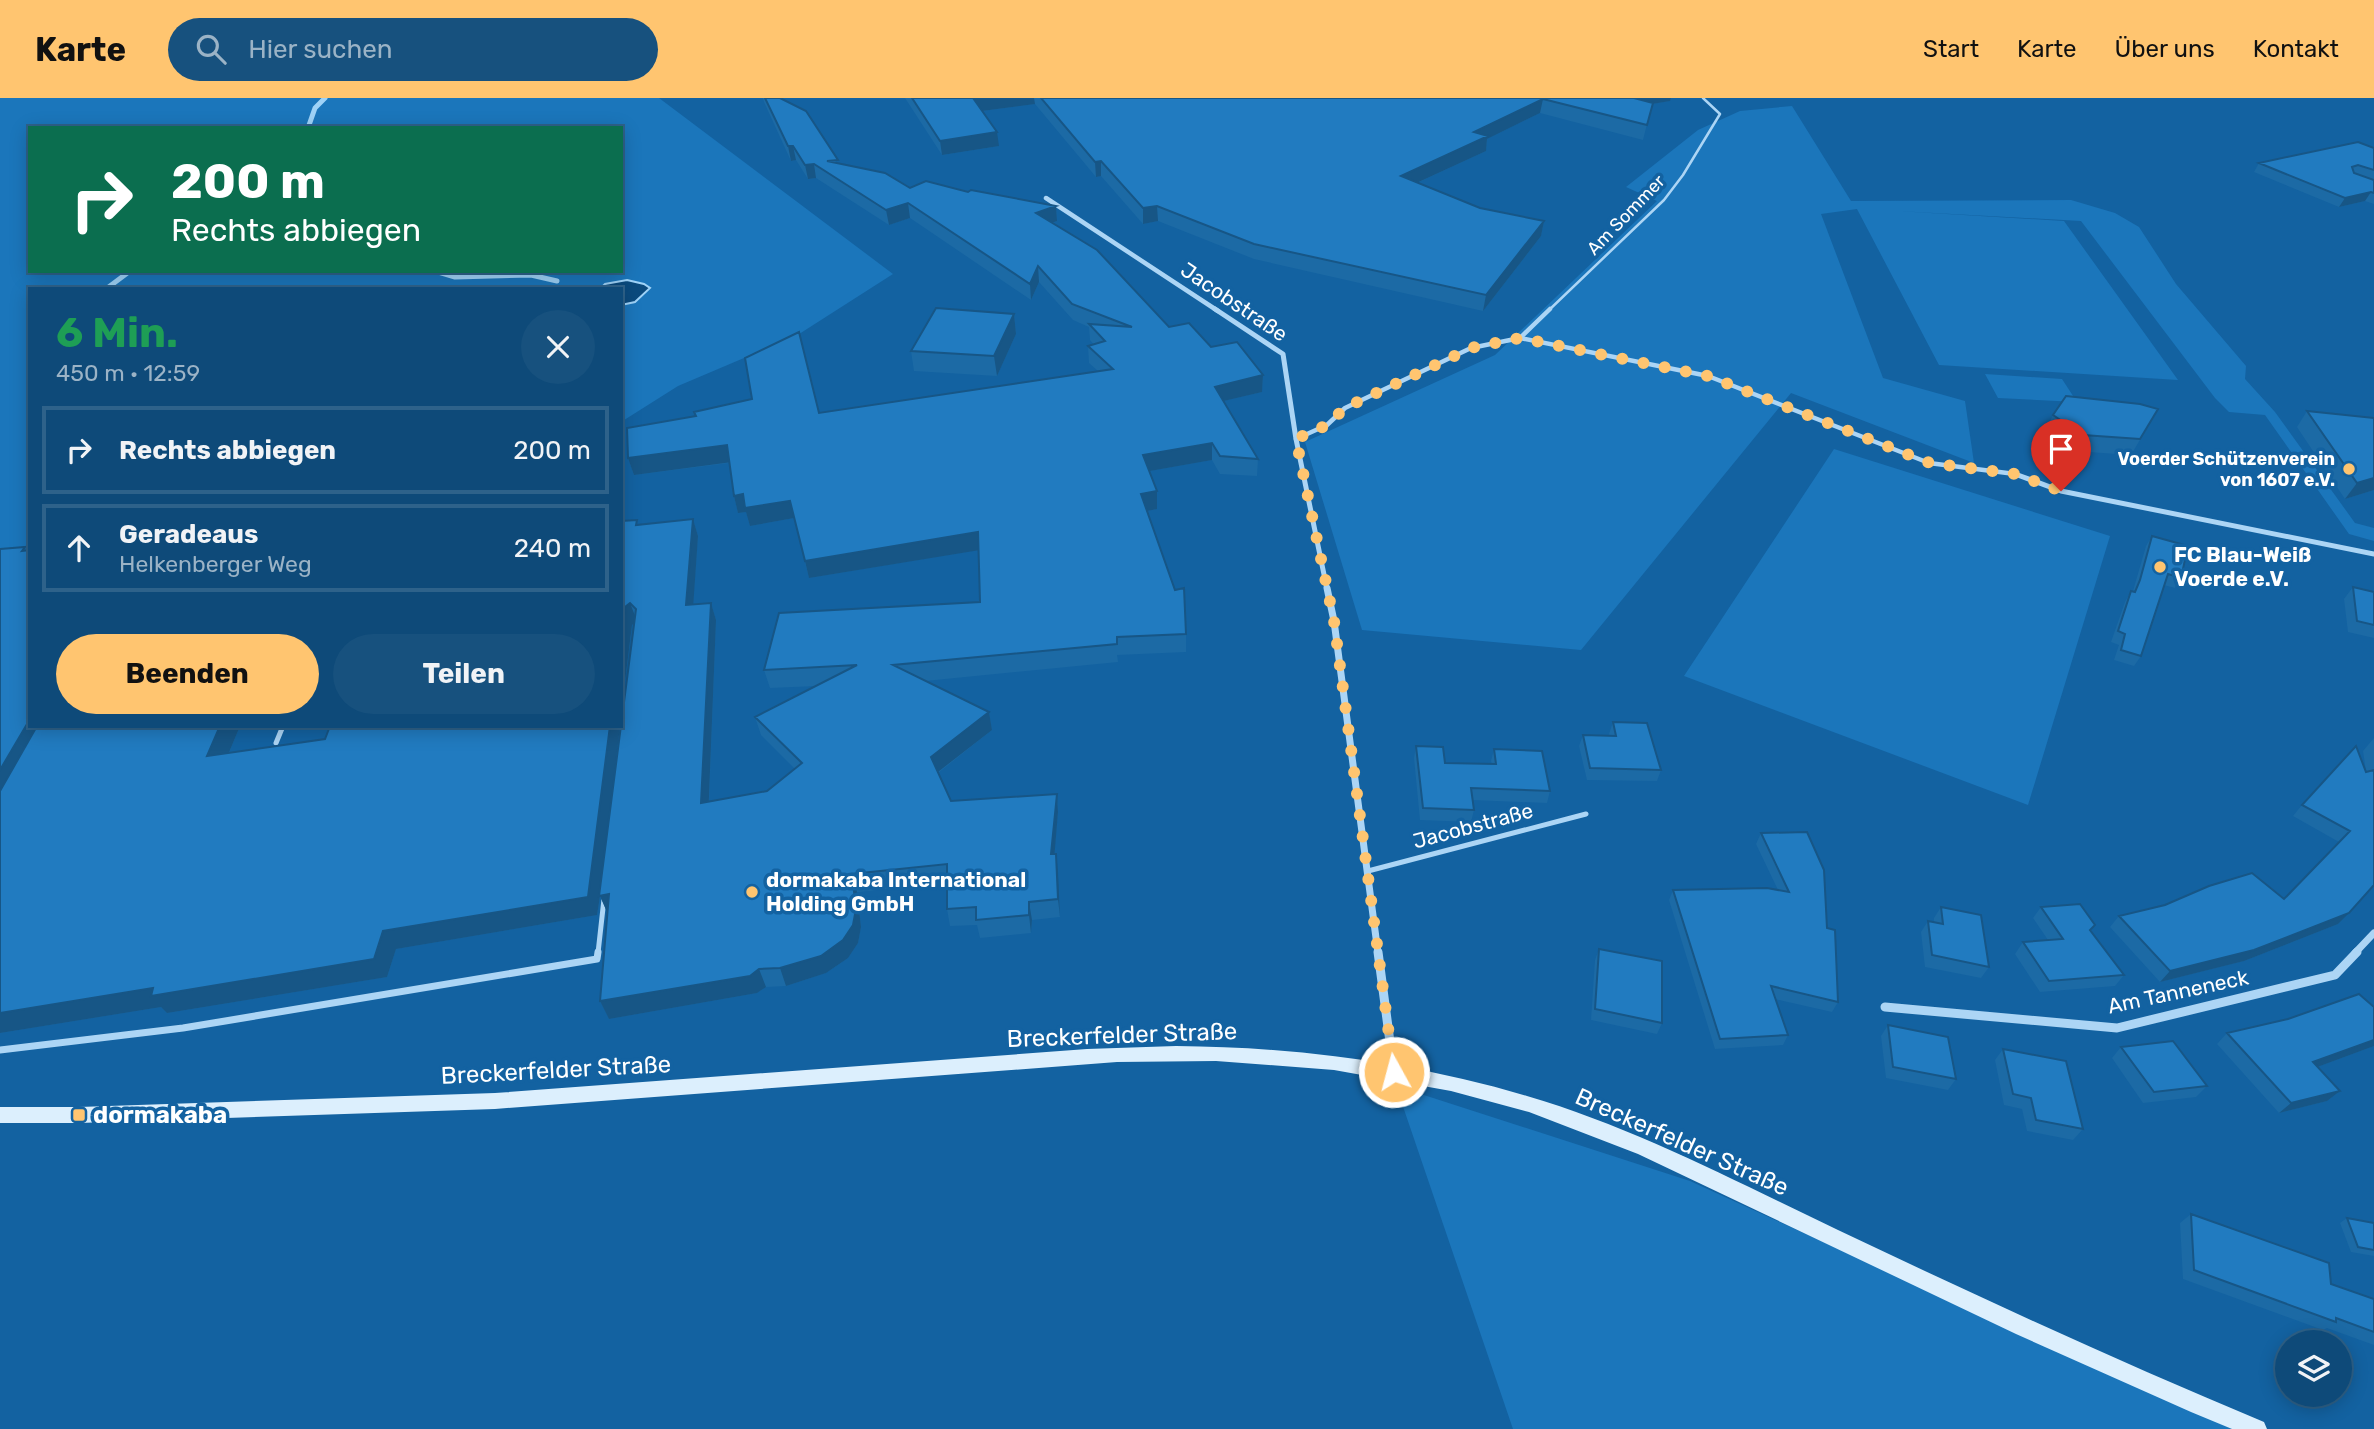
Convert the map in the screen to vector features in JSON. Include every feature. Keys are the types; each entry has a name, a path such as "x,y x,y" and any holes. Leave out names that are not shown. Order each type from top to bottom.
{"main road":[{"name":"Breckerfelder Straße","path":"0,1115 93,1114 619,1093 1084,1056 1175,1053 1300,1058 1394,1072 1497,1094 1583,1124 1714,1178 2005,1317 2183,1399 2257,1429"}],"street":[{"name":"Jacobstraße","path":"1046,198 1283,354 1296,439 1334,621 1394,1072"},
{"path":"2015,474 2061,491 2374,554"},
{"name":"Am Tanneneck","path":"1885,1007 2117,1028 2335,975 2374,933"}],"lane":[{"name":"Am Sommer","path":"1520,338 1664,200 1683,175 1720,114 1703,98"},
{"path":"1296,439 1327,425 1345,408 1471,348 1520,338 1708,376 1930,463 2015,474"},
{"path":"276,743 282,728"},
{"name":"Jacobstraße","path":"1368,871 1587,814"},
{"path":"0,1050 183,1028 597,960 606,890"}],"shaded area":[{"path":"0,98 659,98 893,274 796,336 678,386 623,421 623,287 28,287 28,557 0,560"},
{"path":"1792,106 1851,201 2071,200 2115,213 2139,227 2176,284 2246,366 2245,379 2275,412 2355,523 2374,528 2374,541 2349,534 2265,415 2229,412 2215,398 2081,221 1897,211 2064,221 2178,380 1939,365 1857,209 1821,214 1883,378 1965,401 1974,463 1791,393 1581,650 1362,630 1305,442 1495,355 1657,201 1626,187 1698,130 1740,111"},
{"path":"627,280 650,288 635,302 623,305 623,287 602,287"},
{"path":"1985,374 2062,379 2077,402 1998,398"},
{"path":"1834,449 2110,536 2028,805 1684,676"},
{"path":"1396,1086 1690,1181 2232,1429 1513,1429"}],"building":[{"path":"765,98 780,98 806,111 838,160 827,161 885,173 910,188 926,181 968,192 971,190 1056,206 1036,213 1097,250 1169,327 1189,323 1211,347 1237,342 1263,375 1215,387 1258,459 1220,456 1212,443 1143,455 1157,491 1141,494 1175,590 1184,588 1186,634 1117,637 1117,644 893,665 989,712 931,757 951,801 1057,794 1051,854 1056,854 1058,899 1029,902 1029,915 976,920 976,907 947,909 947,864 852,874 856,909 853,925 843,940 821,956 780,968 759,969 750,976 600,1001 609,894 599,896 621,728 623,728 636,609 630,603 625,607 623,622 623,521 637,520 636,525 693,519 686,605 711,603 701,803 767,791 802,763 755,717 857,665 764,670 779,613 980,602 978,532 805,561 790,501 745,508 743,494 734,496 727,445 628,458 627,428 696,416 694,412 752,399 745,358 799,332 819,413 1113,369 1088,346 1105,341 1089,324 1132,327 1072,304 1038,266 1030,284 908,203 886,210 814,164 805,165 793,146 788,146"},
{"path":"912,98 973,98 997,132 940,141"},
{"path":"1041,98 1634,98 1653,103 1647,125 1543,99 1474,132 1488,136 1401,176 1480,208 1544,221 1486,295 1254,244 1157,206 1143,208 1101,161 1095,162"},
{"path":"2358,142 2374,148 2374,170 2358,165 2352,167 2354,173 2374,180 2374,193 2345,198 2259,163"},
{"path":"936,308 1014,314 994,356 911,351"},
{"path":"2066,396 2140,404 2158,409 2140,439 2083,435 2053,415"},
{"path":"2307,411 2374,418 2374,478 2357,483"},
{"path":"2152,536 2188,546 2181,578 2168,574 2141,656 2121,650 2125,634 2118,631 2131,591 2135,592 2140,580"},
{"path":"25,547 22,551 28,550 28,722 0,770 0,549"},
{"path":"2353,587 2374,592 2374,625 2357,621"},
{"path":"1613,722 1647,723 1661,770 1590,768 1583,735 1616,736"},
{"path":"36,728 219,728 207,756 325,739 329,728 610,728 588,897 383,931 374,959 151,996 153,988 0,1013 0,791"},
{"path":"1416,746 1443,747 1445,763 1496,764 1494,749 1542,751 1550,791 1471,788 1474,810 1423,808"},
{"path":"2356,746 2366,772 2374,770 2374,885 2349,913 2254,950 2170,971 2119,916 2165,905 2209,886 2252,873 2284,899 2350,831 2302,805"},
{"path":"1807,832 1824,870 1827,928 1835,930 1838,1002 1771,986 1788,1035 1720,1039 1673,890 1767,888 1789,892 1761,833"},
{"path":"2080,904 2095,925 2090,930 2124,975 2049,981 2023,942 2063,939 2041,907"},
{"path":"1941,907 1981,915 1989,967 1932,955 1928,921 1943,924"},
{"path":"1599,949 1662,961 1662,1023 1595,1009"},
{"path":"2359,994 2374,1007 2374,1040 2313,1062 2340,1091 2291,1103 2227,1033 2288,1019"},
{"path":"1888,1025 1948,1037 1956,1079 1893,1067"},
{"path":"2173,1041 2207,1086 2154,1092 2121,1047"},
{"path":"2003,1049 2066,1061 2083,1129 2036,1120 2031,1098 2013,1094"},
{"path":"2191,1214 2329,1263 2331,1284 2374,1299 2374,1332 2336,1318 2336,1322 2194,1270"},
{"path":"2347,1218 2374,1223 2374,1250 2358,1247"}],"waterway":[{"path":"309,126 315,108 325,98"},
{"path":"109,287 127,273"},
{"path":"442,273 455,277 531,275 557,281"}],"place":[{"name":"Voerder Schützenverein von 1607 e.V.","path":"2349,469"},
{"name":"FC Blau-Weiß Voerde e.V.","path":"2160,567"},
{"name":"dormakaba International Holding GmbH","path":"752,892"},
{"name":"dormakaba","path":"79,1115"}],"route":[{"path":"1394,1072 1334,621 1296,439 1327,425 1345,408 1471,348 1520,338 1708,376 1930,463 2015,474 2061,491"}]}
